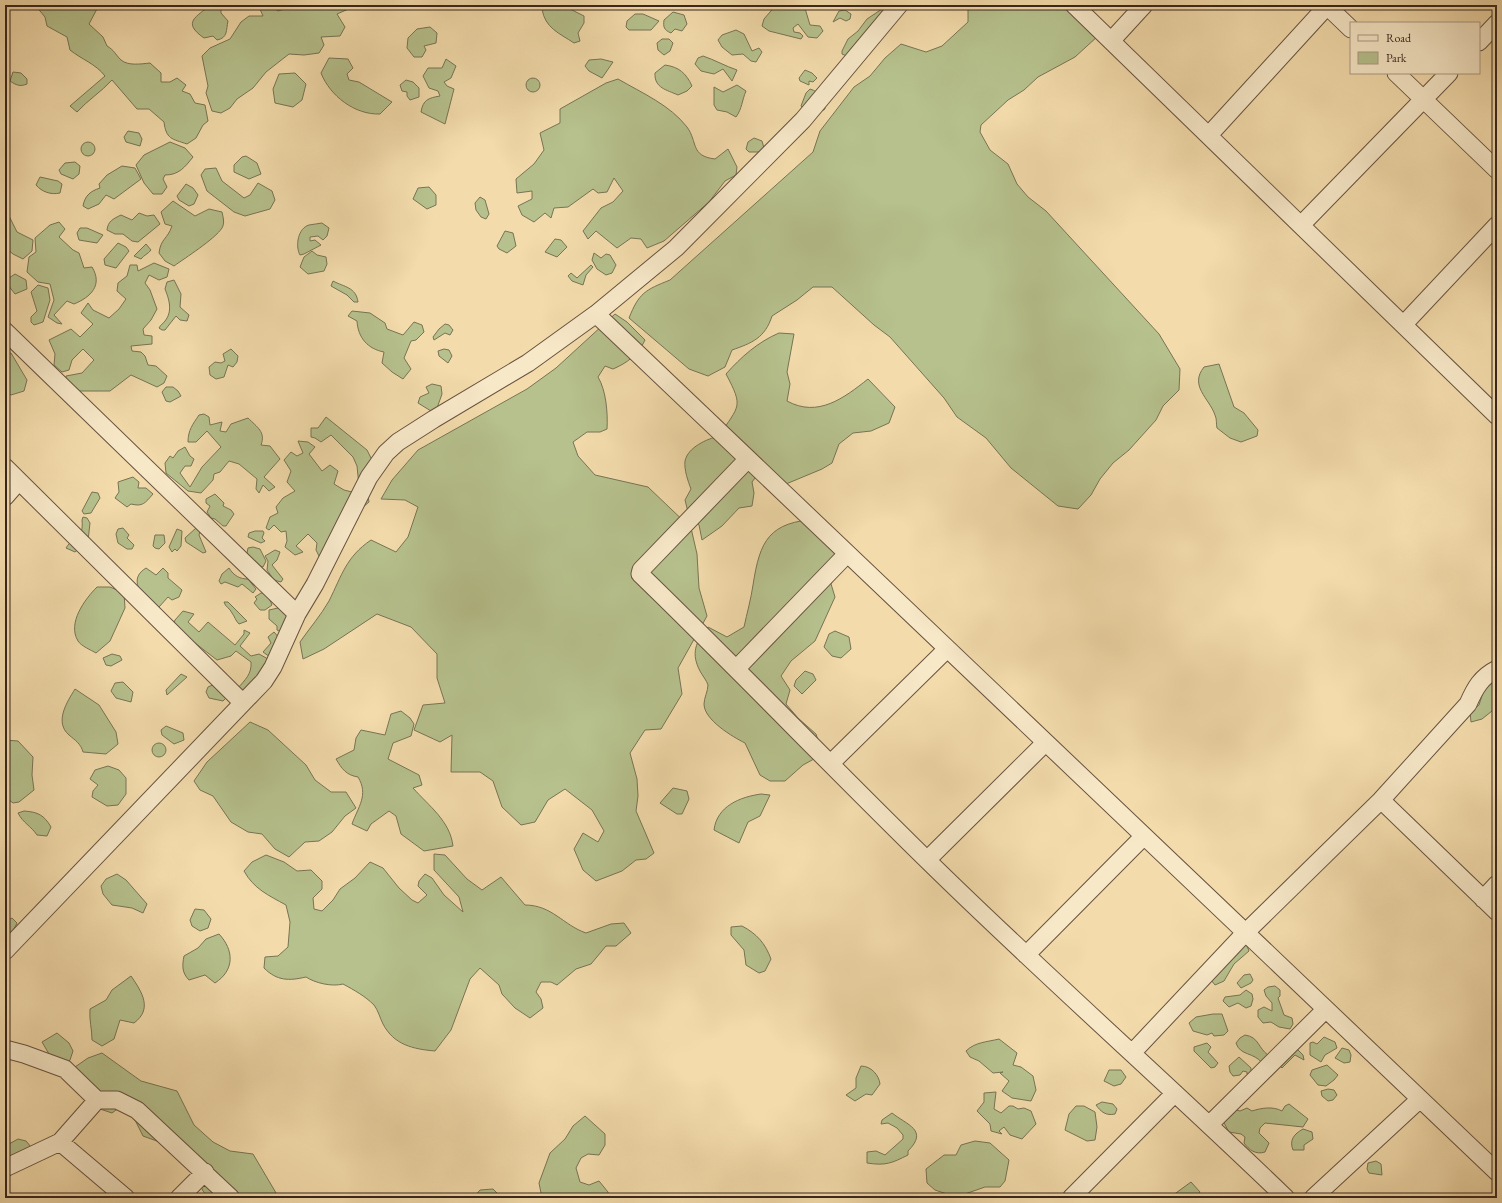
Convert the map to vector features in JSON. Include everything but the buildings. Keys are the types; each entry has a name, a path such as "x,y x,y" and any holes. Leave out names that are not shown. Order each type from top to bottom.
{"street":[{"path":"5,951 242,702 264,682 273,667 297,614 369,477 386,453 398,442 434,419 528,363 596,314 676,248 803,120 899,5"},
{"path":"1074,5 1497,416"},
{"path":"1111,41 1144,5"},
{"path":"1209,135 1327,6 1350,28"},
{"path":"1480,41 1497,23"},
{"path":"1397,74 1497,170"},
{"path":"1301,225 1449,74"},
{"path":"1404,324 1497,225"},
{"path":"596,314 747,460 1497,1172"},
{"path":"5,332 297,614"},
{"path":"747,460 640,572 927,860 1026,955 1209,1125 1281,1196"},
{"path":"5,467 242,702"},
{"path":"5,497 19,482"},
{"path":"737,668 847,554"},
{"path":"831,763 947,649"},
{"path":"1132,1053 1245,933 1381,800 1468,704 1477,685 1488,674 1497,669"},
{"path":"927,860 1045,743"},
{"path":"1381,800 1497,912"},
{"path":"1026,955 1144,836"},
{"path":"1483,899 1497,884"},
{"path":"1209,1125 1325,1010"},
{"path":"5,1049 24,1054 65,1069 97,1100 117,1100 137,1110 205,1172 231,1198"},
{"path":"1071,1198 1175,1093"},
{"path":"1312,1198 1420,1099"},
{"path":"5,1168 60,1142 97,1100"},
{"path":"60,1142 126,1198"},
{"path":"179,1198 205,1172"}],"green space":[{"path":"35,5 96,5 98,7 89,24 103,37 107,46 121,60 131,64 150,63 161,73 161,82 170,82 177,78 186,85 182,91 190,94 195,103 205,105 208,121 203,125 196,138 187,144 171,138 166,132 164,122 149,109 137,109 112,80 77,112 70,106 105,76 97,68 70,50 67,37 47,26 45,17"},
{"path":"210,5 239,5 237,8 225,6 221,9 221,13 228,21 227,30 221,39 217,40 213,36 204,38 193,28 192,24 196,16"},
{"path":"262,5 270,5 278,11 306,5 354,5 353,7 337,14 345,27 340,36 321,37 324,45 319,53 304,55 289,54 266,72 253,88 237,99 230,108 221,113 212,111 206,93 208,86 202,56 210,48 230,39 241,22 249,16 263,16 260,9"},
{"path":"552,5 574,5 570,9 584,16 584,23 578,33 580,41 574,43 558,33 549,25 542,9"},
{"path":"776,5 804,5 810,25 820,26 823,31 817,38 808,37 798,24 793,28 794,32 800,33 803,36 801,39 769,31 762,26 764,19"},
{"path":"968,5 1067,5 1098,36 1075,57 1038,77 1024,90 1008,100 981,125 980,132 990,150 1008,164 1017,184 1028,197 1046,211 1159,334 1180,369 1179,390 1163,406 1156,420 1129,450 1113,463 1100,479 1091,495 1078,509 1058,506 1011,468 986,438 957,417 944,398 890,337 874,325 832,287 813,287 797,300 772,316 766,330 762,335 746,345 732,350 725,367 708,376 689,369 629,318 636,303 644,293 670,280 813,152 820,131 854,87 870,76 885,58 901,44 926,52 942,46 968,22"},
{"path":"882,9 885,9 850,50 849,57 842,54 848,39 858,31 867,19"},
{"path":"845,10 851,14 850,19 846,21 840,18 833,22 839,11"},
{"path":"673,12 684,15 687,24 682,31 675,29 671,33 665,29 664,20"},
{"path":"635,14 643,14 659,21 651,30 629,30 626,27 627,21"},
{"path":"430,27 437,33 436,43 424,46 426,50 422,57 414,57 407,48 408,38 417,29"},
{"path":"736,30 744,34 752,51 759,48 762,52 756,62 751,61 743,54 732,55 722,47 718,40 722,35"},
{"path":"662,39 669,39 673,43 670,51 664,55 658,50 657,43"},
{"path":"703,56 737,70 732,81 723,69 714,74 701,71 695,64 698,58"},
{"path":"329,58 348,59 353,68 347,74 349,80 359,82 392,102 380,114 353,108 344,102 330,89 321,73"},
{"path":"446,59 456,66 451,78 444,82 447,86 454,89 445,124 421,112 423,105 427,100 440,96 438,91 429,88 423,76 428,68 442,68"},
{"path":"601,59 613,62 602,78 589,71 585,66 589,60"},
{"path":"665,65 682,71 692,86 687,91 678,95 662,88 655,78 655,73"},
{"path":"805,70 812,73 817,78 813,82 809,81 809,85 800,81 799,78"},
{"path":"13,72 21,73 27,79 27,84 18,85 10,81"},
{"path":"295,73 306,84 302,100 293,107 275,103 273,89 279,74"},
{"path":"533,78 538,80 540,85 538,90 533,92 528,90 526,85 528,80"},
{"path":"618,79 655,100 680,119 687,127 698,152 702,155 715,159 728,149 737,167 736,175 725,181 709,202 664,241 647,248 641,239 631,238 617,248 596,231 588,239 583,231 601,208 613,202 623,191 614,178 607,192 598,193 593,189 568,207 554,208 551,218 545,213 534,222 522,215 518,206 532,199 532,191 517,193 516,179 534,164 544,150 540,133 560,123 560,109 606,83"},
{"path":"406,80 413,82 419,88 419,97 410,100 407,96 407,92 402,91 400,85"},
{"path":"737,85 746,91 740,111 736,117 727,112 717,110 714,105 714,87 723,92"},
{"path":"810,89 819,94 824,102 825,109 816,115 807,113 801,106 806,93"},
{"path":"128,131 139,133 142,139 140,146 126,142 124,137"},
{"path":"754,138 762,141 764,148 760,152 749,152 746,149 748,142"},
{"path":"88,142 93,144 95,149 93,154 88,156 83,154 81,149 83,144"},
{"path":"170,142 185,148 193,157 178,172 165,175 163,179 167,187 162,194 153,194 144,183 136,165 144,155"},
{"path":"246,156 257,163 261,174 249,179 234,172 234,165 242,157"},
{"path":"75,162 80,166 79,174 73,179 61,174 59,170 65,163"},
{"path":"122,166 135,168 141,179 114,199 106,195 99,204 88,209 83,206 87,196 91,192 100,188 99,184 107,175"},
{"path":"216,168 222,181 244,198 250,195 258,183 272,191 275,200 270,209 245,216 234,212 207,191 201,175 205,169"},
{"path":"40,177 58,181 62,184 60,193 50,193 38,187 36,185"},
{"path":"186,184 193,188 198,195 194,204 189,206 179,200 177,196"},
{"path":"429,187 436,195 436,205 427,209 413,199 418,188"},
{"path":"480,197 485,200 489,214 486,219 481,217 476,210 475,203"},
{"path":"173,201 195,216 209,209 222,212 224,222 222,228 213,237 174,266 165,261 159,253 161,244 172,226 165,224 161,212"},
{"path":"7,212 17,232 33,240 32,251 23,259 7,249 8,235 5,232 5,213"},
{"path":"139,213 147,216 154,215 160,224 138,242 132,241 123,234 115,234 107,230 110,222 121,215 132,220"},
{"path":"59,222 65,229 59,237 73,250 79,253 84,268 92,267 96,279 94,290 86,298 74,304 67,301 54,315 62,324 57,323 48,317 54,300 50,284 38,282 27,272 29,257 36,252 35,238 50,225"},
{"path":"322,223 329,228 327,236 323,240 318,236 310,237 310,241 315,240 321,245 300,255 298,251 298,238 302,230 309,225"},
{"path":"80,228 87,228 103,235 97,243 79,240 77,233"},
{"path":"505,231 513,233 516,246 507,253 499,249 497,246"},
{"path":"555,239 561,240 567,247 557,257 545,252"},
{"path":"118,243 126,247 129,251 116,268 105,265 104,259"},
{"path":"146,244 151,250 150,251 141,259 134,256"},
{"path":"312,251 317,255 326,257 327,264 324,271 308,274 300,267 304,257"},
{"path":"594,253 601,258 606,254 610,255 616,265 612,273 606,275 597,269 592,260"},
{"path":"154,263 169,269 167,277 159,280 149,275 145,283 150,290 157,309 151,320 143,329 144,335 152,336 152,344 131,346 132,351 141,352 145,356 148,365 156,366 167,376 164,383 157,387 131,375 110,391 80,391 70,386 66,382 66,376 82,373 94,360 83,349 72,360 69,370 62,372 54,365 55,354 49,340 71,329 80,337 93,324 81,313 88,303 93,310 109,318 119,309 126,299 117,291 118,283 127,276 130,265 137,265 138,271"},
{"path":"591,265 593,267 586,275 583,285 572,281 568,276 571,273 577,278"},
{"path":"15,274 26,280 27,289 15,294 8,285 9,278"},
{"path":"174,280 181,294 180,307 189,315 187,321 180,320 176,316 165,330 162,330 159,328 167,317 170,309 165,289 167,282"},
{"path":"333,281 352,290 357,297 358,302 354,302 347,295 331,286"},
{"path":"38,285 48,288 50,300 43,322 34,325 31,322 31,317 37,311 31,292"},
{"path":"352,311 370,313 385,323 387,329 403,335 414,322 422,325 424,332 416,340 411,341 404,358 411,369 403,379 382,363 384,352 378,351 365,342 359,333 357,321 348,316"},
{"path":"615,314 627,322 645,340 632,358 613,369 605,366 598,377 603,388 606,402 607,429 600,432 587,432 573,442 578,456 595,475 648,487 691,528 697,554 699,588 707,616 678,668 682,694 661,729 645,730 630,753 637,779 638,796 636,811 654,853 646,859 636,860 622,871 596,881 583,870 574,849 583,833 598,842 604,831 592,810 565,789 548,800 535,822 521,825 502,807 493,781 480,772 451,772 452,735 440,742 414,730 423,705 445,703 437,678 437,654 411,627 377,614 324,649 303,659 300,642 326,606 350,560 363,546 371,540 396,552 408,537 418,507 405,500 381,499 392,480 418,450 527,389 556,368"},
{"path":"445,324 449,325 453,330 450,335 445,333 434,340 433,337"},
{"path":"779,333 794,334 787,372 790,384 787,401 798,406 820,407 840,399 868,379 895,407 889,423 871,431 853,433 839,444 832,463 822,469 786,484 758,474 752,482 754,493 752,506 739,508 722,526 702,540 699,525 688,512 685,500 691,489 685,468 685,461 690,452 699,444 719,436 735,412 737,400 732,385 726,374 750,350"},
{"path":"231,349 238,356 237,362 233,367 228,365 224,377 216,379 210,375 209,367 215,362 221,363 225,361 223,354"},
{"path":"444,349 449,350 452,356 448,363 439,356 438,351"},
{"path":"5,353 11,353 27,380 24,391 11,395 5,390"},
{"path":"1219,364 1234,407 1244,413 1258,430 1257,436 1241,442 1230,438 1217,428 1216,417 1199,386 1199,380 1200,374 1204,367"},
{"path":"432,384 441,386 442,394 437,408 431,411 418,403 420,397 429,393 426,387"},
{"path":"166,387 173,387 181,396 170,402 166,401 162,392"},
{"path":"204,414 209,417 210,425 222,422 220,431 226,432 231,424 248,418 260,430 262,437 261,445 270,446 280,459 264,477 275,487 269,491 263,485 259,493 256,489 257,479 239,464 229,461 220,472 214,474 213,480 201,493 188,491 166,473 165,463 170,456 173,458 178,451 185,447 190,456 194,459 191,466 185,466 180,473 190,487 202,467 221,447 207,431 196,442 188,442 193,424 199,415"},
{"path":"326,417 367,450 379,474 373,489 367,490 359,486 357,466 353,457 331,435 321,442 311,437 311,428 318,428"},
{"path":"298,441 308,442 315,447 309,454 322,471 330,465 338,471 334,484 344,490 368,496 369,502 356,513 358,518 355,524 320,558 316,550 317,543 308,534 296,546 303,552 295,555 285,547 287,541 286,531 281,532 274,525 269,530 266,528 270,517 278,513 276,507 283,498 295,491 287,482 291,471 284,460 291,452 297,456 303,453"},
{"path":"133,477 139,482 138,488 146,488 153,494 144,504 131,504 127,507 115,498 119,492 118,482"},
{"path":"92,492 98,493 100,498 91,513 84,514 82,511"},
{"path":"215,494 224,503 223,506 231,510 234,514 226,526 223,526 215,519 211,518 207,512 210,506 206,503 206,499"},
{"path":"83,517 87,518 90,523 88,541 75,552 66,548 80,534"},
{"path":"818,519 837,532 838,569 831,584 835,597 815,641 791,661 781,676 790,690 786,704 798,718 816,734 823,754 803,765 785,781 770,781 760,775 745,743 720,727 705,710 704,702 708,685 697,665 695,654 696,648 697,643 708,627 727,637 744,627 759,556 770,536 778,529 788,524"},
{"path":"123,528 129,535 127,538 134,545 132,549 127,549 118,543 116,534 118,529"},
{"path":"196,528 200,531 199,535 206,552 203,553 186,542 185,538"},
{"path":"177,529 182,531 181,546 177,551 175,549 172,552 169,547"},
{"path":"263,531 264,533 262,538 265,541 261,543 248,537 249,533"},
{"path":"155,535 164,535 165,543 159,549 153,546"},
{"path":"253,547 260,549 266,561 263,567 260,566 247,553 248,548"},
{"path":"275,550 280,552 277,560 272,565 283,579 281,582 274,580 267,570 268,561 265,556"},
{"path":"146,568 156,575 163,568 168,573 168,578 182,590 179,597 172,600 168,597 159,607 147,603 139,589 137,580 141,572"},
{"path":"229,568 237,576 248,579 256,589 253,593 242,584 238,587 225,582 221,584 219,581 222,574"},
{"path":"97,587 110,587 124,593 125,608 110,641 96,653 79,643 75,634 75,627 79,612 87,598"},
{"path":"261,593 267,593 272,605 265,610 260,610 254,603 257,599 255,597"},
{"path":"224,602 228,602 247,621 239,624"},
{"path":"278,608 284,612 291,613 281,632 277,630 277,626 269,619 269,610"},
{"path":"183,611 194,614 188,622 199,632 208,622 235,645 244,634 244,630 250,633 240,646 251,656 259,654 268,659 251,693 237,689 249,673 251,662 236,651 231,656 217,660 195,643 183,631 177,632 172,628 175,620"},
{"path":"835,631 849,637 851,649 841,658 832,656 824,647 829,634"},
{"path":"274,632 281,640 270,657 263,652 271,643 268,637"},
{"path":"112,654 120,656 122,660 111,666 106,665 103,658"},
{"path":"805,671 813,674 816,680 802,694 794,686 796,680"},
{"path":"181,674 187,677 167,695 166,690"},
{"path":"1497,676 1497,707 1482,719 1471,722 1470,712 1479,705 1485,686"},
{"path":"123,682 133,692 131,702 116,698 111,691 115,683"},
{"path":"215,684 226,698 223,701 209,698 206,692 208,687"},
{"path":"75,689 99,705 116,732 118,744 106,754 83,752 76,740 69,735 62,724 63,712"},
{"path":"401,711 410,718 414,724 411,736 393,743 388,759 419,775 422,785 413,788 443,821 448,829 453,846 424,851 401,834 396,816 389,811 371,824 367,831 352,824 363,795 363,790 358,777 350,775 345,771 336,759 354,750 356,738 361,730 385,735 391,714"},
{"path":"250,722 268,730 306,765 315,780 331,792 346,792 356,808 345,816 332,832 319,841 305,842 289,857 275,849 262,834 248,832 231,822 213,796 200,790 194,781 207,762"},
{"path":"166,726 183,733 184,740 174,744 162,735 161,730"},
{"path":"5,740 18,741 33,757 32,775 34,790 19,802 13,803 5,797"},
{"path":"156,743 162,743 166,747 166,753 162,757 156,757 152,753 152,747"},
{"path":"108,766 119,770 126,778 126,794 118,805 107,806 92,797 93,791 98,785 90,779 95,770"},
{"path":"673,788 687,791 689,799 682,814 677,814 660,803"},
{"path":"753,795 770,795 760,816 748,822 739,843 714,830 720,815 731,804"},
{"path":"24,811 37,813 46,820 51,827 47,836 37,835 22,819 18,813"},
{"path":"434,854 445,855 467,879 482,890 501,877 525,905 543,908 578,930 586,933 611,924 624,923 631,933 616,946 606,946 591,964 576,969 557,985 551,982 541,982 536,992 541,999 543,1008 530,1018 515,1008 502,994 499,985 480,968 470,979 451,1030 435,1051 419,1049 405,1045 398,1041 387,1031 374,1005 363,996 343,984 324,984 306,977 294,979 279,978 264,968 265,957 278,956 288,947 290,922 286,905 257,887 244,871 252,862 266,855 284,862 297,871 311,870 322,881 322,889 313,898 314,909 322,911 333,900 340,889 355,878 370,862 383,868 399,888 412,900 418,903 427,895 418,886 419,881 425,874 432,878 444,895 463,912 459,897 434,870"},
{"path":"117,874 126,880 147,904 143,913 132,908 112,905 103,894 101,886 106,879"},
{"path":"195,909 204,910 211,919 208,928 200,931 192,926 190,920"},
{"path":"12,918 17,923 12,933 5,931 5,922"},
{"path":"742,926 752,932 766,948 771,959 765,971 759,973 746,965 744,950 731,935 731,927"},
{"path":"219,934 224,940 230,953 229,966 226,972 222,978 215,983 205,975 189,980 183,969 184,956 198,948 206,939"},
{"path":"1243,944 1247,946 1249,951 1234,964 1224,981 1215,985 1211,980"},
{"path":"1250,974 1253,980 1251,983 1241,988 1237,983 1244,975"},
{"path":"131,976 139,988 144,1000 143,1012 140,1018 134,1023 120,1020 114,1039 102,1046 92,1040 90,1009 106,1000 112,990"},
{"path":"1275,986 1280,990 1280,996 1278,998 1284,1015 1292,1018 1293,1024 1290,1029 1279,1027 1271,1022 1263,1023 1258,1017 1258,1010 1264,1007 1272,1011 1272,1003 1266,996 1264,990 1268,987"},
{"path":"1246,990 1252,994 1253,999 1251,1006 1246,1008 1238,1003 1229,1007 1223,1001 1225,997 1240,995"},
{"path":"1222,1014 1228,1031 1224,1035 1214,1036 1212,1033 1207,1035 1193,1031 1189,1023 1196,1017"},
{"path":"57,1033 69,1043 73,1051 70,1060 63,1066 52,1059 42,1042"},
{"path":"1245,1035 1256,1040 1268,1055 1262,1063 1238,1047 1236,1043"},
{"path":"1324,1037 1335,1042 1337,1048 1325,1055 1321,1062 1310,1055 1310,1043 1313,1042 1317,1044"},
{"path":"999,1039 1017,1053 1013,1065 1021,1067 1033,1076 1036,1090 1031,1101 1012,1098 1002,1091 1009,1081 1000,1073 1003,1072 993,1073 979,1061 970,1057 966,1051 977,1044"},
{"path":"1207,1043 1211,1047 1208,1052 1218,1063 1215,1067 1211,1068 1194,1051 1194,1047"},
{"path":"1296,1048 1303,1055 1304,1060 1295,1055 1282,1068 1280,1066"},
{"path":"1342,1048 1349,1050 1351,1055 1350,1062 1344,1063 1335,1058"},
{"path":"102,1053 141,1081 177,1091 194,1125 213,1142 230,1151 253,1154 279,1198 209,1198 203,1191 193,1169 165,1144 143,1136 130,1110 124,1104 112,1113 91,1106 75,1067 88,1058"},
{"path":"1239,1057 1251,1068 1251,1074 1247,1074 1247,1072 1243,1071 1240,1075 1233,1076 1230,1072 1229,1066"},
{"path":"1327,1065 1338,1075 1326,1086 1318,1085 1310,1075 1312,1070"},
{"path":"861,1066 871,1069 878,1077 880,1084 872,1095 866,1094 855,1101 846,1095 856,1088 856,1078"},
{"path":"1109,1070 1121,1070 1126,1077 1121,1084 1114,1086 1104,1081"},
{"path":"1328,1089 1334,1090 1337,1095 1333,1100 1328,1101 1322,1096 1321,1091"},
{"path":"996,1092 994,1109 1001,1113 1009,1106 1013,1106 1018,1109 1024,1108 1031,1111 1036,1124 1022,1139 1010,1135 1004,1127 999,1131 1002,1134 991,1131 990,1124 977,1111 984,1102 984,1093"},
{"path":"1102,1102 1113,1104 1117,1109 1115,1114 1106,1114 1100,1110 1096,1105"},
{"path":"1289,1104 1308,1119 1303,1127 1265,1123 1260,1128 1259,1133 1269,1143 1265,1152 1262,1153 1250,1150 1244,1143 1245,1137 1241,1134 1229,1132 1224,1123 1233,1109 1240,1111 1247,1108 1252,1111 1263,1108 1271,1108 1282,1111 1285,1106"},
{"path":"1076,1106 1084,1106 1095,1112 1097,1127 1095,1140 1087,1141 1065,1130 1069,1114"},
{"path":"892,1113 914,1129 916,1138 914,1144 908,1151 908,1155 898,1160 884,1164 867,1163 867,1152 876,1151 885,1155 903,1139 903,1135 897,1128 888,1123 881,1124 882,1120"},
{"path":"585,1116 605,1134 605,1145 599,1155 588,1154 581,1158 576,1168 580,1182 589,1185 599,1181 608,1192 609,1198 542,1198 539,1183 550,1153 565,1139 573,1126"},
{"path":"1303,1129 1312,1132 1313,1139 1304,1145 1304,1150 1293,1150 1292,1140 1297,1133"},
{"path":"18,1139 26,1141 31,1147 13,1163 8,1154 9,1144"},
{"path":"975,1141 990,1143 1009,1160 1005,1181 1000,1187 985,1187 962,1195 950,1195 935,1190 927,1183 926,1169 944,1155 956,1155 961,1145"},
{"path":"1376,1161 1381,1164 1382,1175 1369,1173 1367,1169 1368,1163"},
{"path":"1191,1182 1200,1192 1196,1198 1169,1198"},
{"path":"493,1189 500,1196 498,1198 473,1198 480,1190"}]}
